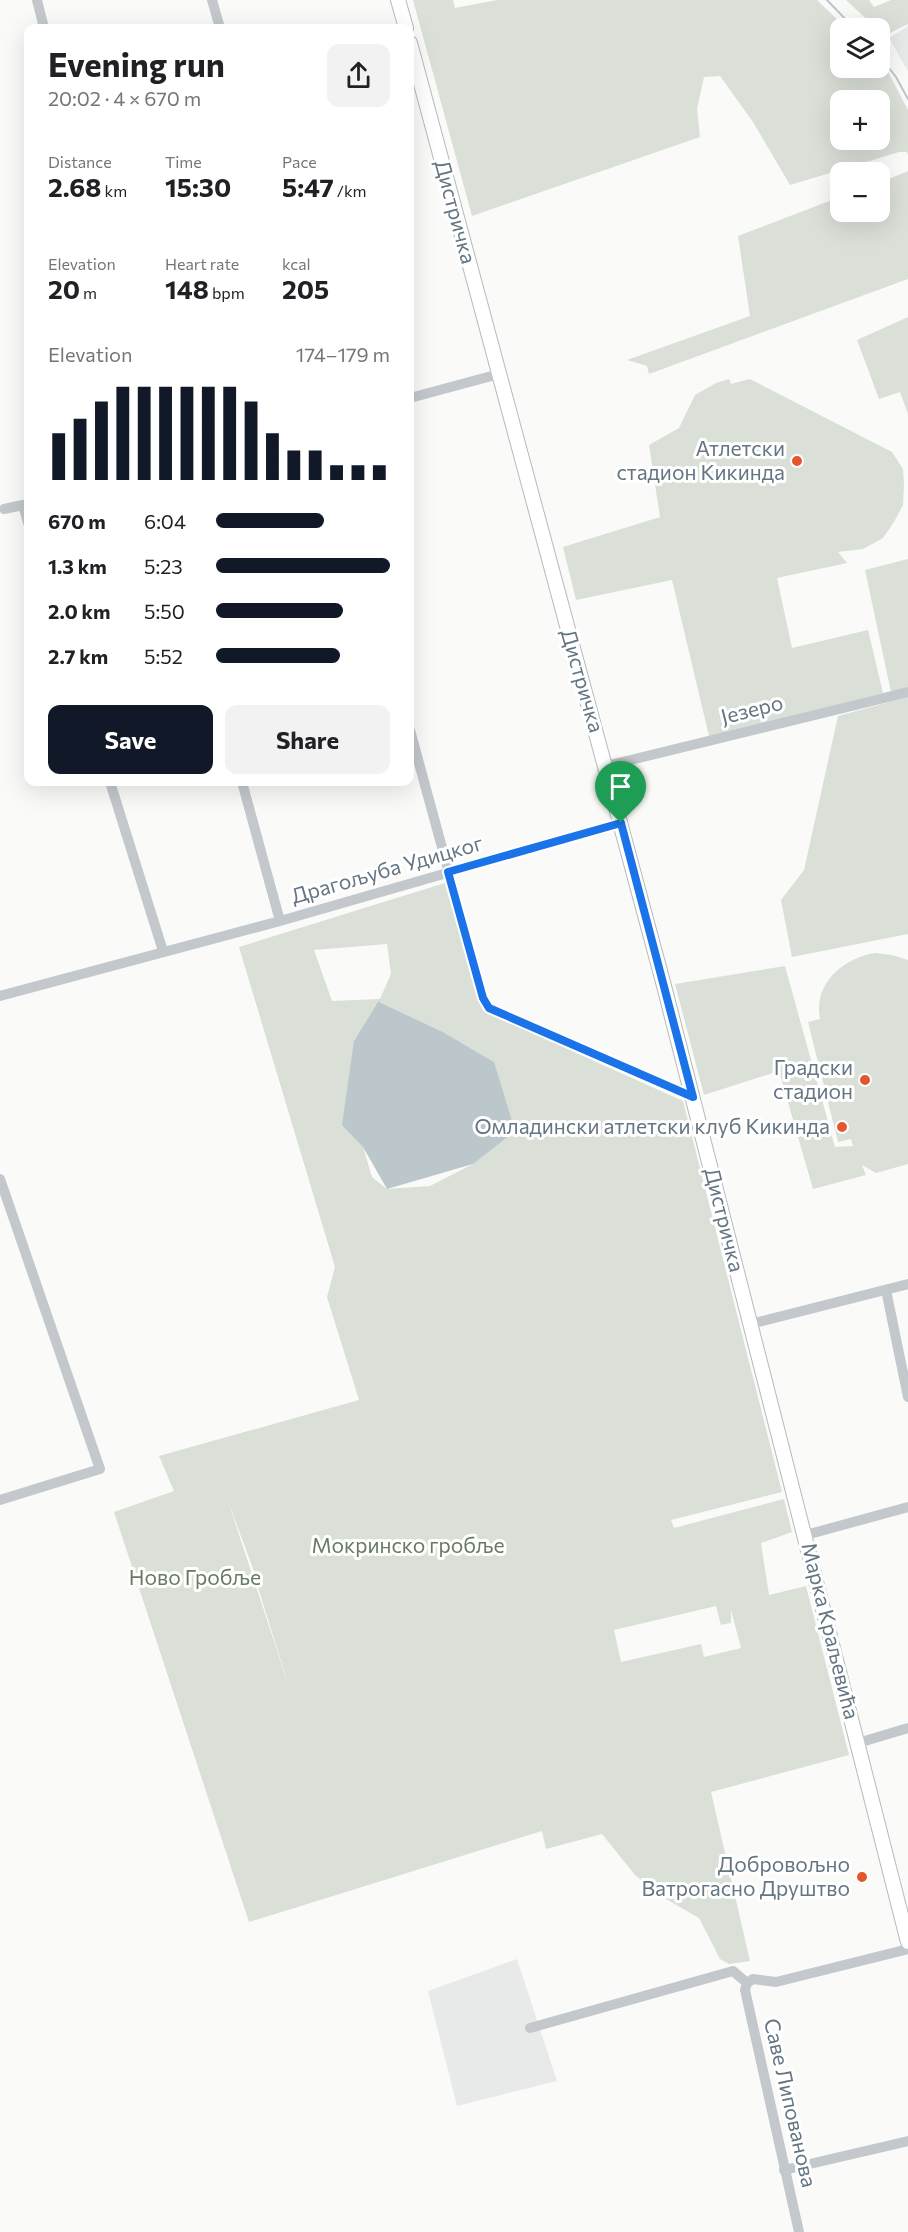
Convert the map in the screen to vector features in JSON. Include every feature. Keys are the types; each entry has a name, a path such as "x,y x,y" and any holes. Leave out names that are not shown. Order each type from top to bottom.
{"main road":[{"path":"398,0 405,24"},
{"name":"Дистричка","path":"414,58 606,766 751,1322"},
{"name":"Марка Краљевића","path":"751,1322 908,1942"}],"street":[{"path":"37,0 43,24"},
{"path":"212,0 219,24"},
{"path":"414,397 499,374"},
{"path":"4,509 24,504"},
{"name":"Језеро","path":"606,766 908,692"},
{"path":"414,745 483,998 489,1008 693,1097"},
{"path":"111,786 163,951"},
{"path":"243,786 280,921"},
{"name":"Драгољуба Удицког","path":"0,996 280,921 621,823"},
{"path":"0,1179 100,1468 0,1500"},
{"path":"751,1322 908,1284"},
{"path":"886,1290 908,1396"},
{"path":"806,1535 908,1507"},
{"path":"858,1743 908,1728"},
{"path":"530,2028 733,1971 747,1983 753,1979 776,1982 908,1949"},
{"name":"Саве Липованова","path":"747,1983 745,1990 799,2232"},
{"path":"784,2170 908,2141"}],"shaded area":[{"path":"908,26 908,71 890,40 890,37"},
{"path":"380,998 379,1002 443,1032 494,1062 515,1131 473,1164 387,1189 363,1147 342,1125 354,1041"},
{"path":"517,1959 557,2081 457,2106 428,1991"}],"green space":[{"path":"413,0 453,0 455,8 497,0 817,0 836,18 830,18 830,78 890,78 890,76 908,110 908,155 907,152 899,152 866,162 830,162 830,173 790,185 753,122 720,76 704,77 697,109 700,137 472,216"},
{"path":"846,0 869,0 874,7 891,0 908,0 908,24 890,33 890,18 865,18"},
{"path":"908,171 908,279 649,374 647,366 627,360 750,316 738,236 830,201 830,222 890,222 890,178"},
{"path":"908,317 908,414 900,392 879,399 857,340"},
{"path":"729,379 731,384 750,379 892,452 903,469 903,505 883,538 863,549 838,552 847,563 777,578 792,648 868,630 883,693 709,736 672,580 576,600 563,547 660,517 649,445 679,428 695,395 716,383"},
{"path":"908,559 908,688 891,692 865,570"},
{"path":"908,697 908,934 792,957 781,900 804,870 838,716"},
{"path":"445,883 483,1011 683,1101 782,1492 671,1520 674,1528 784,1499 792,1532 761,1543 769,1595 806,1586 849,1755 711,1792 750,1961 729,1964 720,1959 699,1918 659,1895 635,1875 602,1834 546,1849 542,1831 249,1922 114,1512 174,1491 159,1456 359,1400 327,1297 335,1267 239,947","holes":["387,944 391,974 380,999 332,1001 314,950","379,999 379,1002 443,1032 494,1062 473,1164 430,1186 387,1189 372,1177 363,1147 354,1041","228,1501 255,1574 291,1693","716,1606 721,1625 731,1623 731,1610 741,1648 704,1657 701,1644 621,1662 614,1630"]},
{"path":"875,953 908,960 908,1164 876,1173 862,1165 866,1175 813,1189 779,1071 704,1095 675,984 785,966 835,1147 853,1146 851,1139 838,1142 808,1022 820,1019 821,995 833,975 852,960"}],"waterway":[{"path":"827,0 844,18"},
{"path":"890,69 908,99"}],"place":[{"name":"Атлетски стадион Кикинда","path":"797,461"},
{"name":"Градски стадион","path":"865,1080"},
{"name":"Омладински атлетски клуб Кикинда","path":"842,1127"},
{"name":"Добровољно Ватрогасно Друштво","path":"862,1877"}],"route":[{"path":"621,823 663,982 693,1097 489,1008 483,998 448,872 621,823"}],"park label":[{"name":"Мокринско гробље","path":"408,1546"},
{"name":"Ново Гробље","path":"195,1578"}]}
